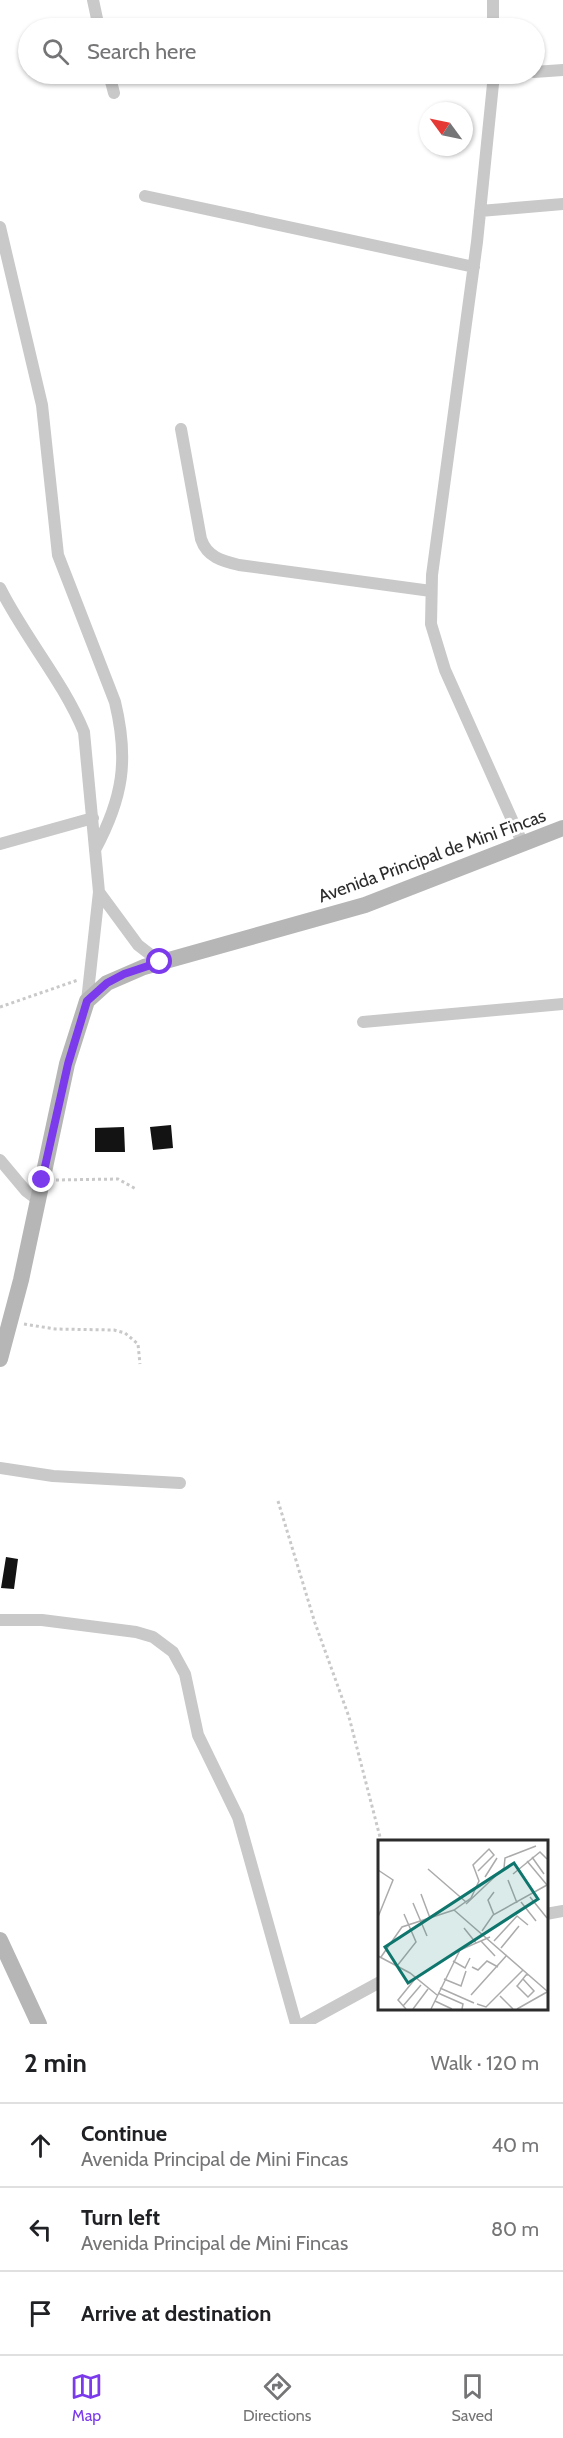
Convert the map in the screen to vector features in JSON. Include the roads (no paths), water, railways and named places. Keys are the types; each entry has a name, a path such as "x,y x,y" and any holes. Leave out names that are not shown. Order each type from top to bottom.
{"street":[{"path":"93,0 97,18"},
{"path":"493,0 493,18"},
{"path":"545,71 563,70"},
{"path":"112,84 114,93"},
{"path":"493,84 474,267 444,474 431,591 432,624 438,651 522,842"},
{"path":"145,196 474,267"},
{"path":"480,211 563,204"},
{"path":"0,227 42,405 58,555 115,702 122,732 124,762 115,807 95,849"},
{"path":"181,429 201,539 204,548 216,558 239,565 431,591"},
{"path":"0,588 15,619 78,716 86,744 99,892 87,1001 68,1064 38,1200 5,1319 0,1359"},
{"path":"0,844 93,818"},
{"name":"Avenida Principal de Mini Fincas","path":"87,1001 107,983 124,974 365,905 522,842 563,828"},
{"path":"99,892 138,945 160,962"},
{"path":"363,1022 563,1004"},
{"path":"0,1160 26,1191 38,1200"},
{"path":"0,1468 53,1476 180,1484"},
{"path":"0,1620 42,1620 136,1632 153,1637 173,1652 185,1674 198,1735 226,1789 241,1827 296,2024"},
{"path":"548,1914 563,1911"},
{"path":"0,1940 39,2024"},
{"path":"303,2024 378,1983"}]}
